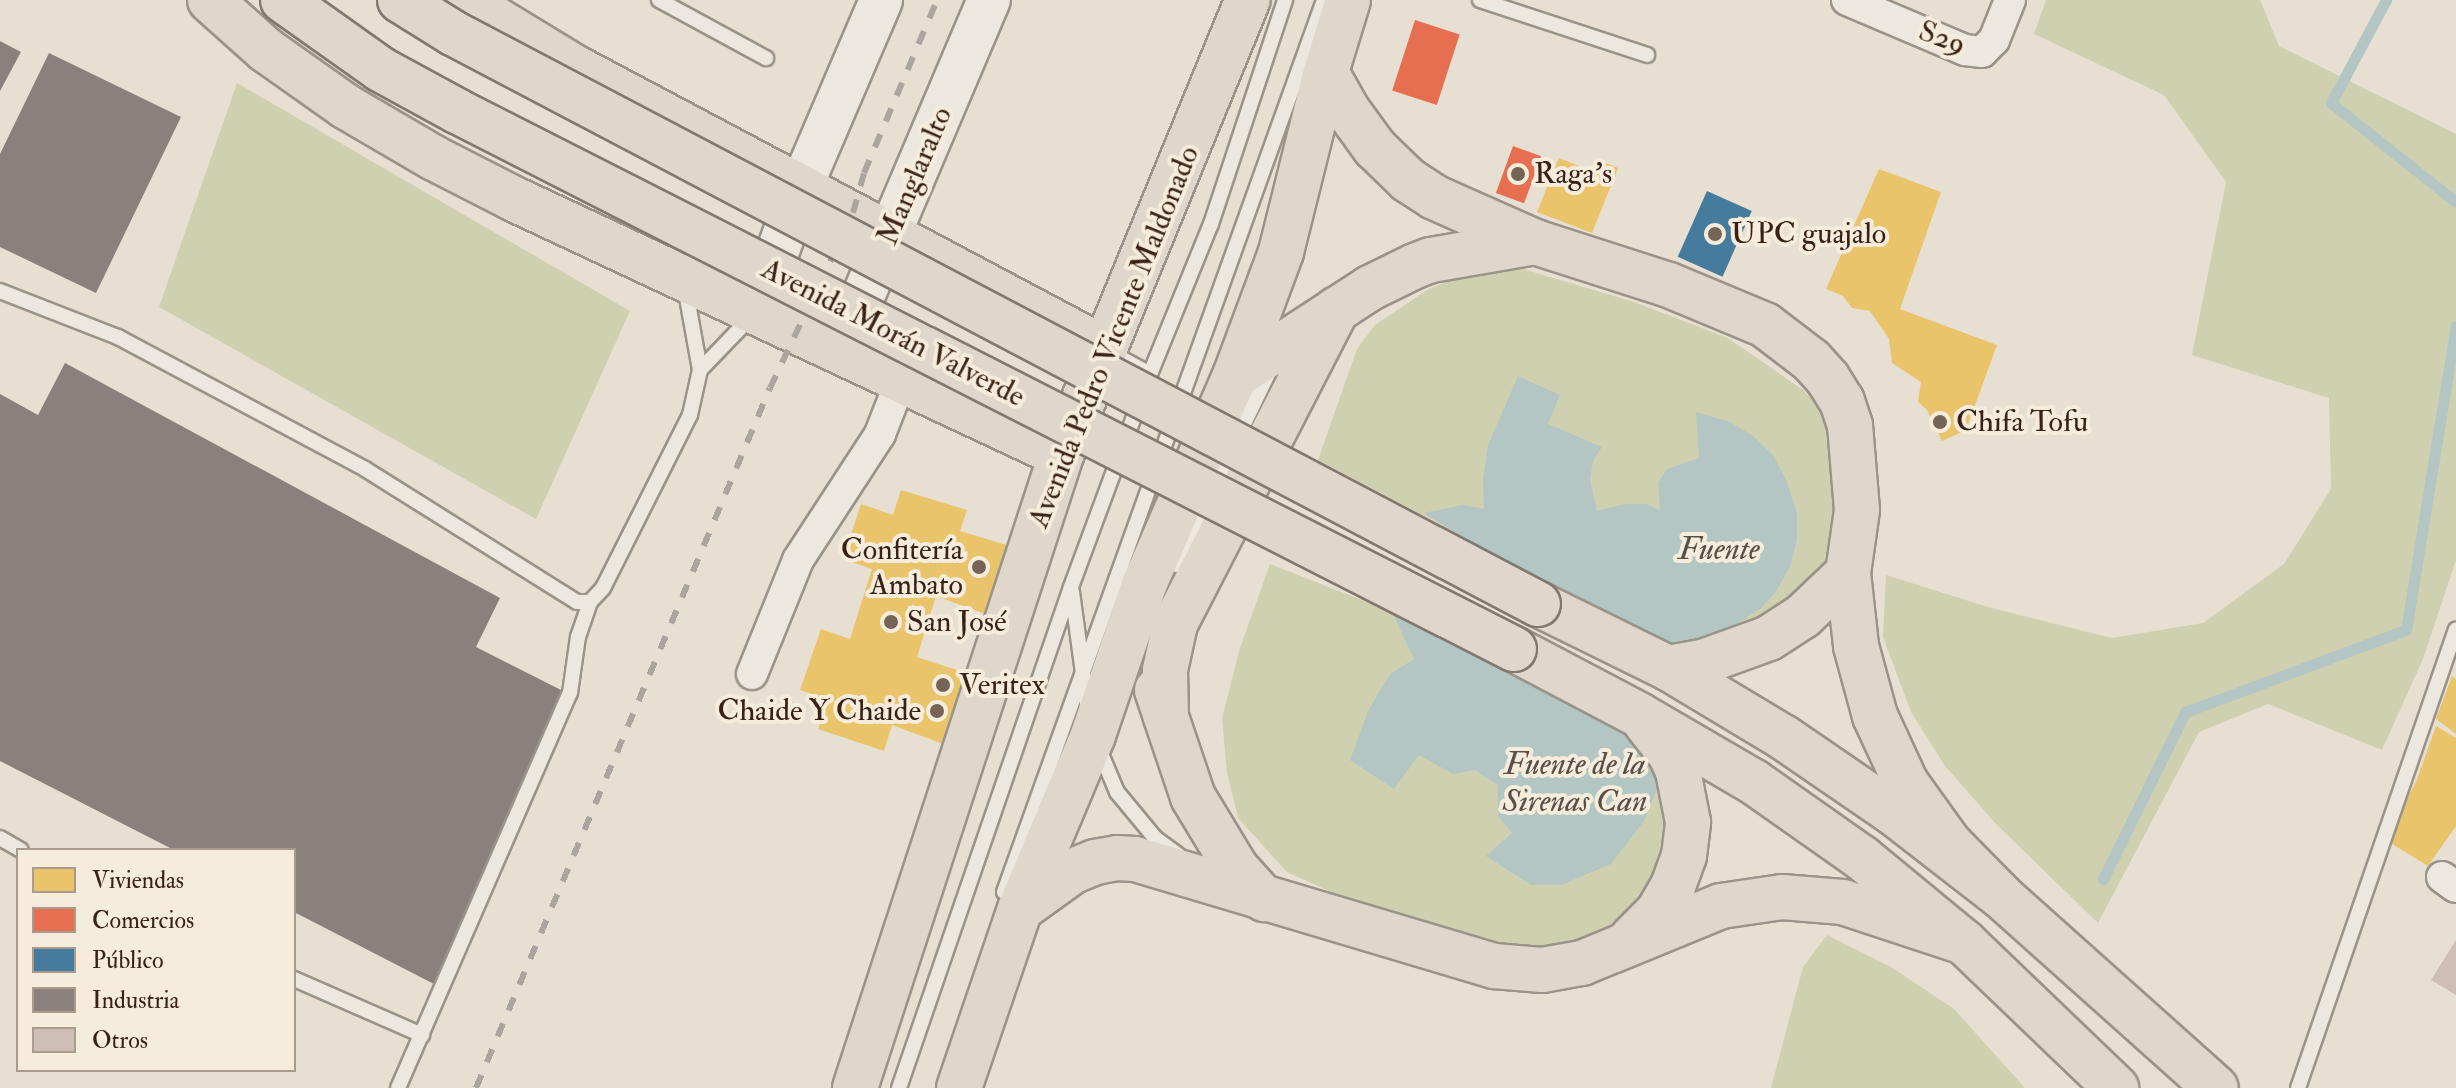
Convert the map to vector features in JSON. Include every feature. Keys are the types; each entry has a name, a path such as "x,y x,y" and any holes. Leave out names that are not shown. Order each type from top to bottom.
{"main road":[{"path":"210,0 266,50 345,106 514,199 1061,455"},
{"name":"Avenida Morán Valverde","path":"283,0 380,69 457,111 1639,715 1778,799 1862,858 1964,942 2116,1088"},
{"name":"Avenida Morán Valverde","path":"400,0 453,33 1538,604 1668,668 1795,746 1894,813 2001,896"},
{"path":"464,0 574,67 1105,349"},
{"path":"755,313 801,187 881,0"},
{"name":"Manglaralto","path":"840,351 989,0"},
{"name":"Avenida Pedro Vicente Maldonado","path":"855,1088 1061,455 1248,0"},
{"path":"959,1088 1009,909 1153,601 1281,252 1326,72 1331,3"},
{"path":"1326,72 1348,111 1375,148 1408,180 1434,197 1535,242 1669,285 1765,325 1820,370 1842,401 1850,425 1857,510 1848,573 1859,660 1875,716 1906,783 1949,843 2001,896 2216,1088"},
{"path":"1431,260 1442,230 1434,197"},
{"path":"1235,376 1389,278 1431,260 1535,242"},
{"path":"1166,717 1165,670 1175,624 1337,309"},
{"path":"1668,668 1703,662 1769,638 1803,616 1848,573"},
{"path":"1153,601 1152,675 1193,797 1236,868 1264,899"},
{"path":"1625,943 1641,930 1666,899 1684,856 1688,822 1684,787 1674,763 1639,715"},
{"path":"1009,909 1073,871 1117,858 1135,859 1494,966 1542,970 1582,963 1721,906 1782,897 1843,902 1964,942"}],"street":[{"name":"S29","path":"1847,0 1965,50 1982,52 1994,40 2010,0"},
{"path":"752,674 798,560 880,434 901,380"}],"lane":[{"path":"659,0 766,58"},
{"path":"899,1088 1071,587 1150,374 1211,224 1285,0"},
{"path":"1480,0 1647,55"},
{"path":"1009,909 1081,670 1241,236 1331,3"},
{"path":"398,1088 570,693 578,637 590,602 603,588 690,415 700,370 684,278"},
{"path":"0,291 118,337 365,469 577,602 590,602"},
{"path":"700,370 755,313"},
{"path":"1153,601 1282,345"},
{"path":"1105,349 1150,374"},
{"path":"1071,587 1093,735 1117,792 1155,838 1206,874 1264,899"},
{"path":"2298,1088 2456,629"},
{"path":"0,838 18,848"},
{"path":"296,980 422,1035"}],"green space":[{"path":"2046,0 2260,0 2279,46 2456,134 2456,560 2423,659 2382,750 2268,704 2199,732 2098,923 1995,823 1945,766 1911,712 1883,637 1886,575 1988,607 2112,638 2203,623 2284,564 2331,489 2329,398 2192,355 2226,182 2164,95 2034,34"},
{"path":"237,83 630,311 536,519 159,307"},
{"path":"1523,269 1634,302 1728,338 1803,390 1825,414 1838,456 1848,573 1715,649 1666,643 1318,460 1357,349 1375,325 1427,290 1456,278"},
{"path":"1270,564 1392,612 1620,715 1687,804 1658,912 1542,970 1387,917 1287,872 1238,818 1227,773 1222,718 1240,648"},
{"path":"1827,935 1891,967 1954,1009 2025,1088 1771,1088 1803,967"}],"water":[{"name":"Fuente","path":"1518,376 1560,395 1548,424 1602,447 1593,461 1590,480 1597,511 1626,504 1646,504 1660,510 1658,483 1667,469 1699,458 1696,412 1730,422 1753,436 1773,455 1787,482 1797,513 1797,540 1790,567 1775,593 1759,610 1736,624 1705,638 1666,643 1478,546 1424,513 1462,505 1484,509 1483,479 1488,445"},
{"name":"Fuente de la Sirenas Can","path":"1392,612 1620,715 1671,755 1644,821 1611,864 1561,885 1531,885 1486,856 1512,833 1498,816 1498,785 1474,770 1453,774 1419,755 1394,789 1350,760 1369,709 1390,674 1414,659"}],"building: Viviendas":[{"path":"1559,158 1599,174 1603,162 1618,168 1592,233 1537,212"},
{"path":"1879,169 1941,192 1900,309 1997,345 1966,430 1942,441 1927,410 1918,402 1921,382 1892,363 1889,339 1870,311 1852,308 1843,296 1826,289"},
{"name":"San José","path":"901,490 967,510 960,531 1010,546 988,615 936,596 917,657 969,674 946,745 892,725 884,751 818,729 827,699 800,690 821,629 850,639 872,569 843,559 861,504 893,515"},
{"path":"2452,676 2456,679 2456,734 2436,719"},
{"path":"2436,726 2456,738 2456,826 2428,866 2384,839 2416,782"}],"building: Comercios":[{"path":"1415,20 1460,35 1437,105 1392,90"},
{"name":"Raga's","path":"1513,146 1541,156 1524,203 1496,193"}],"building: Público":[{"name":"UPC guajalo","path":"1707,191 1752,211 1722,277 1678,257"}],"building: Industria":[{"path":"0,41 21,52 0,91"},
{"path":"49,53 181,117 96,293 0,247 0,154"},
{"path":"65,363 500,598 476,647 563,691 434,984 296,913 296,848 170,848 0,761 0,394 38,415"}],"building: Otros":[{"path":"2456,940 2456,995 2431,980"}],"waterway":[{"path":"2386,0 2331,103 2456,202"},
{"path":"2103,879 2185,712 2406,630 2456,326"}],"railway":[{"path":"476,1088 770,388 853,213 864,173 937,0"}],"place":[{"name":"Raga's","path":"1518,174"},
{"name":"UPC guajalo","path":"1715,234"},
{"name":"Chifa Tofu","path":"1940,422"},
{"name":"Confitería Ambato","path":"979,567"},
{"name":"San José","path":"891,622"},
{"name":"Veritex","path":"943,685"},
{"name":"Chaide Y Chaide","path":"937,711"}]}
